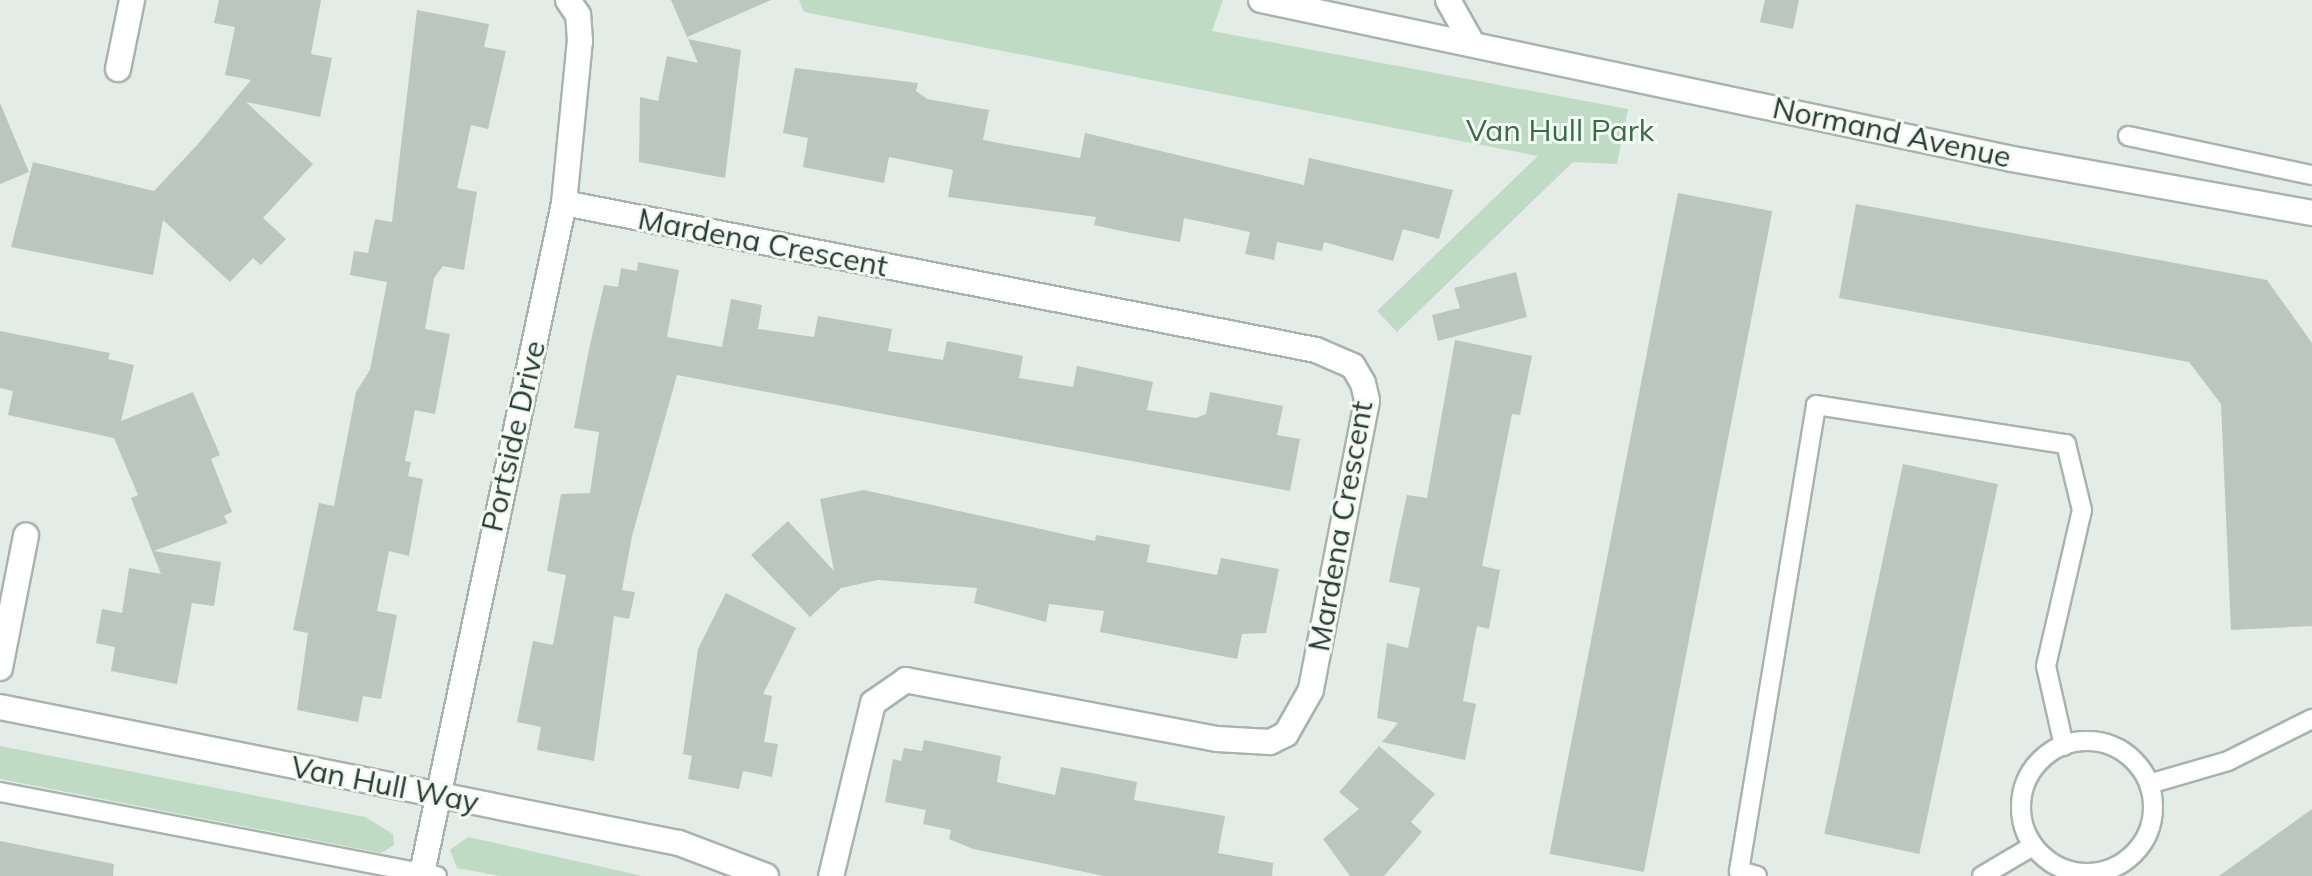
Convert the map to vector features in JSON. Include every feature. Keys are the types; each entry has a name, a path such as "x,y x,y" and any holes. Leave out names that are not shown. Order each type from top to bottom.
{"street":[{"path":"118,69 132,0"},
{"name":"Portside Drive","path":"429,874 434,794 564,203 580,41 568,0"},
{"name":"Normand Avenue","path":"1261,0 2012,159 2312,213"},
{"path":"1448,0 1472,43"},
{"name":"Mardena Crescent","path":"564,203 1316,350 1353,366 1363,383 1367,401 1311,690 1286,734 1270,742 1217,739 906,680 873,703 831,876"},
{"path":"0,668 26,536"},
{"name":"Van Hull Way","path":"0,707 679,843 766,876"}],"lane":[{"path":"2128,136 2312,175"},
{"path":"1757,876 1739,871 1816,405 2066,444 2082,510 2046,666 2064,746"},
{"path":"2149,784 2228,761 2312,719"},
{"path":"2099,742 2120,750 2149,784 2150,825 2127,860 2108,870 2067,870 2033,846 2020,804 2025,782 2037,763 2064,746 2099,742"},
{"path":"0,792 429,874"},
{"path":"1982,876 2033,846"}],"green space":[{"name":"Van Hull Park","path":"799,0 1223,0 1212,31 1628,109 1617,164 1573,162 1397,332 1377,311 1538,156 804,12"},
{"path":"0,746 365,817 393,834 394,845 381,853 0,779"},
{"path":"468,837 643,876 501,876 457,868 450,850"}],"building":[{"path":"219,0 321,0 311,54 332,58 320,117 246,102 313,164 263,218 286,239 261,265 253,258 230,282 163,220 153,275 11,247 33,162 154,191 198,144 251,80 225,75 235,27 214,23"},
{"path":"671,0 771,0 687,37"},
{"path":"1765,0 1799,0 1793,29 1760,22"},
{"path":"417,10 489,24 484,47 506,51 488,129 471,125 457,188 477,192 464,270 443,266 434,278 425,329 450,334 435,414 415,410 405,461 411,462 408,476 423,479 409,556 389,551 377,611 397,615 381,699 363,696 358,722 297,710 308,633 293,630 319,503 334,506 356,392 370,370 387,282 350,275 354,251 368,253 375,219 392,222"},
{"path":"688,39 741,50 725,178 639,162 640,97 658,101 667,56 698,63"},
{"path":"795,68 918,83 916,91 927,99 989,110 983,140 1080,158 1085,133 1304,185 1309,158 1453,190 1439,239 1403,229 1393,261 1324,242 1322,251 1277,242 1274,260 1245,254 1250,232 1184,218 1180,242 1094,225 1096,217 948,197 953,170 889,157 884,183 803,167 808,138 783,133"},
{"path":"0,103 29,172 0,184"},
{"path":"1678,193 1772,211 1644,872 1550,854"},
{"path":"1856,204 2267,280 2312,343 2312,626 2231,630 2221,404 2189,362 1839,298"},
{"path":"638,262 679,270 667,337 722,347 731,299 762,305 758,329 814,337 818,316 892,329 888,351 943,360 947,341 1023,356 1019,378 1073,387 1077,366 1153,382 1147,410 1196,418 1206,414 1210,392 1283,406 1277,435 1300,439 1290,491 677,375 632,536 622,590 635,592 629,619 614,616 594,761 537,750 541,727 517,722 533,641 553,645 566,575 547,571 561,494 590,493 599,432 574,428 589,349 604,285 618,287 621,268 637,271"},
{"path":"1516,272 1527,317 1438,341 1432,315 1460,308 1454,288"},
{"path":"0,331 110,353 108,359 134,365 121,421 193,392 220,455 211,459 232,512 224,516 228,523 154,551 221,562 214,606 192,603 177,684 111,671 115,647 96,643 102,609 122,613 129,568 161,574 131,498 138,495 114,438 8,415 13,391 0,388"},
{"path":"1455,340 1532,356 1520,415 1512,414 1482,566 1500,570 1489,629 1477,626 1463,701 1476,704 1465,760 1382,742 1398,723 1377,718 1387,643 1408,648 1420,588 1389,582 1407,495 1427,498"},
{"path":"1903,464 1998,484 1919,854 1824,834"},
{"path":"864,490 1095,541 1096,535 1150,545 1147,562 1217,575 1221,558 1279,569 1266,633 1242,634 1237,659 1100,632 1104,611 1049,604 1046,622 974,603 977,588 878,580 841,588 810,617 751,555 788,521 834,571 820,499"},
{"path":"726,593 796,628 763,694 772,696 764,742 778,744 772,777 743,771 739,789 688,779 692,756 683,754 698,649"},
{"path":"924,740 1001,756 997,782 1055,795 1061,767 1137,782 1134,800 1225,816 1218,853 1273,863 1272,876 1104,876 973,849 949,839 951,830 923,824 926,810 885,802 893,759 901,761 904,748 922,751"},
{"path":"1379,746 1435,794 1411,822 1422,832 1384,876 1350,876 1323,839 1359,809 1339,792"},
{"path":"2312,809 2312,876 2219,876"},
{"path":"0,841 114,864 113,876 0,876"}]}
